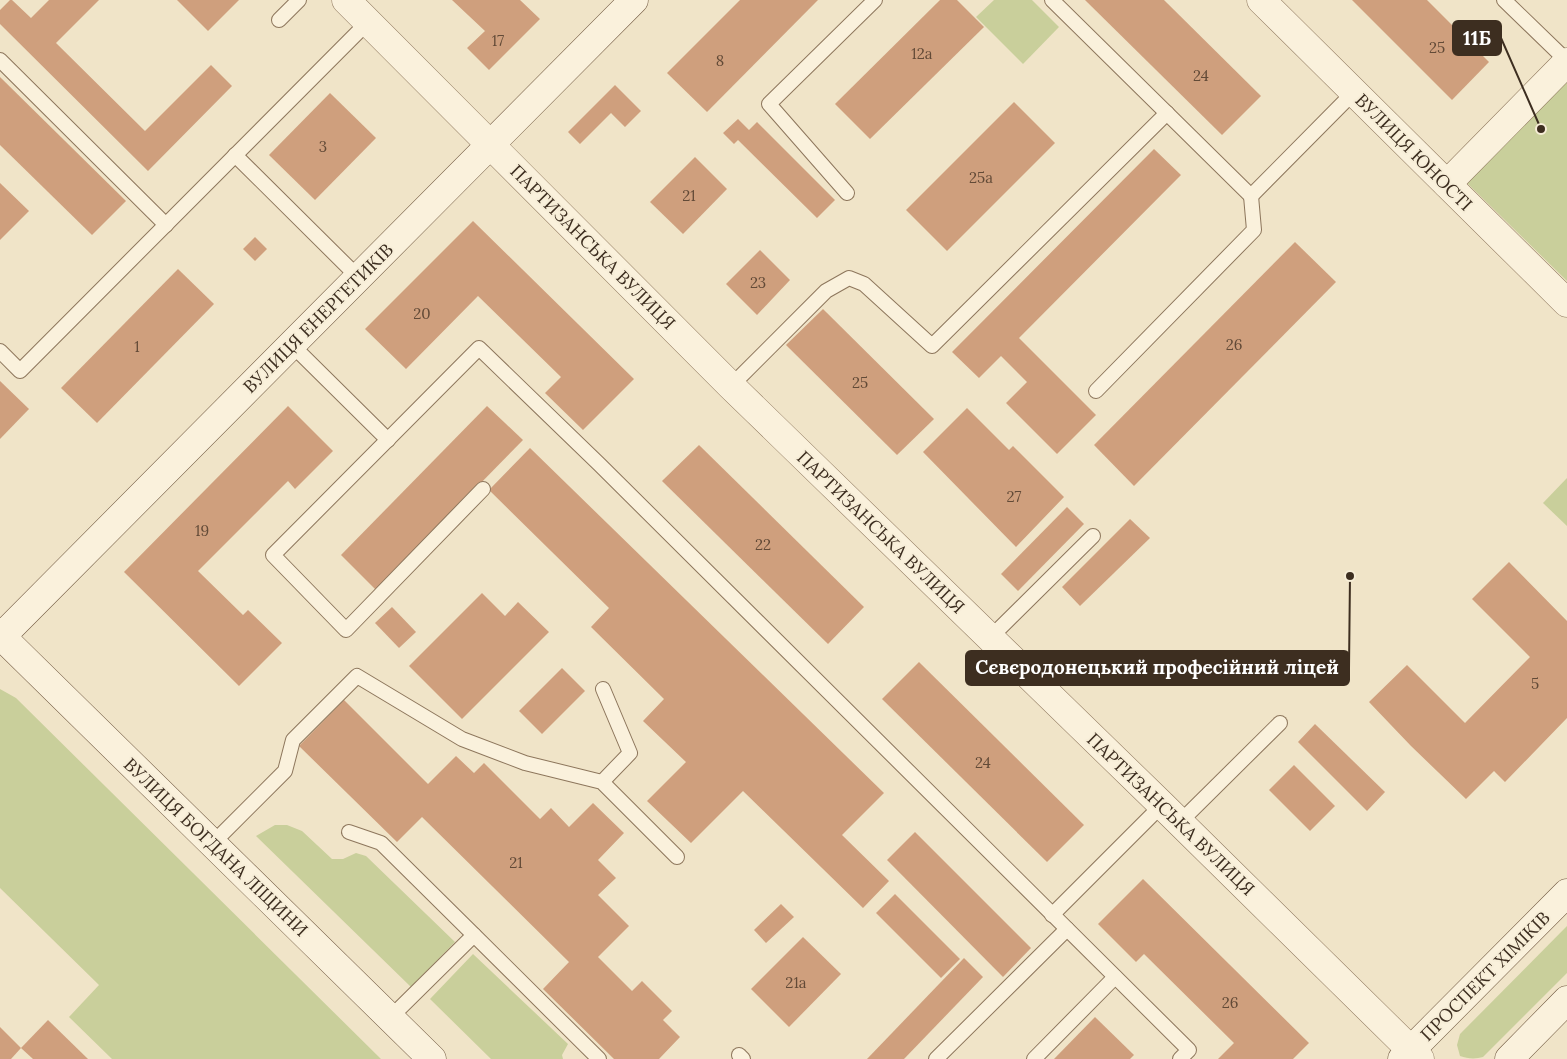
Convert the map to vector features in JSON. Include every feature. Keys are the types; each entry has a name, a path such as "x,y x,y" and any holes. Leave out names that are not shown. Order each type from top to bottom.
{"street":[{"name":"ПАРТИЗАНСЬКА ВУЛИЦЯ","path":"346,0 731,386 1171,814 1411,1056"},
{"name":"ВУЛИЦЯ ЕНЕРГЕТИКІВ","path":"0,637 634,0"},
{"name":"ВУЛИЦЯ ЮНОСТІ","path":"1260,0 1567,303"},
{"path":"1447,184 1567,62"},
{"name":"ВУЛИЦЯ БОГДАНА ЛІЩИНИ","path":"0,637 432,1059"},
{"name":"ПРОСПЕКТ ХІМІКІВ","path":"1411,1056 1567,893"},
{"path":"1509,1059 1567,1000"}],"lane":[{"path":"279,20 298,0"},
{"path":"847,193 769,104 876,0"},
{"path":"1052,0 1251,196 1254,230 1096,391"},
{"path":"1504,0 1567,62"},
{"path":"0,351 20,371 368,22"},
{"path":"0,60 166,225"},
{"path":"1251,196 1354,92"},
{"path":"731,386 826,292 849,278 864,284 932,346 1167,113"},
{"path":"235,155 358,277"},
{"path":"292,345 388,440"},
{"path":"483,489 346,630 273,555 479,348 599,464 1189,1050 1180,1059"},
{"path":"990,638 1093,536"},
{"path":"213,843 285,770 293,740 357,676 462,739 525,764 602,782 677,857"},
{"path":"602,782 630,753 603,689"},
{"path":"1052,915 1280,723"},
{"path":"349,832 381,844 599,1059"},
{"path":"936,1059 1067,929"},
{"path":"390,1018 474,935"},
{"path":"1034,1059 1116,977"}],"green space":[{"path":"994,0 1032,0 1059,27 1023,64 976,17"},
{"path":"1567,77 1567,281 1465,181"},
{"path":"1567,478 1567,526 1543,503"},
{"path":"0,689 16,698 381,1059 112,1059 69,1017 99,985 0,888"},
{"path":"275,825 287,825 302,831 332,859 343,859 356,853 366,856 455,942 411,987 256,836"},
{"path":"1567,926 1567,973 1483,1057 1466,1058 1460,1056 1457,1045 1460,1034"},
{"path":"473,954 568,1044 562,1055 563,1059 491,1059 430,999"}],"building":[{"path":"10,0 31,18 49,0 99,0 56,43 145,131 211,65 232,86 148,171 0,24 0,10"},
{"path":"177,0 239,0 208,31"},
{"path":"452,0 520,0 540,19 489,70 467,48 485,31"},
{"path":"740,0 818,0 707,112 667,73"},
{"path":"940,0 957,0 984,27 870,139 835,104"},
{"path":"1085,0 1164,0 1261,96 1222,135"},
{"path":"1352,0 1427,0 1489,62 1452,100"},
{"path":"0,77 126,201 92,235 0,145"},
{"path":"615,85 641,111 625,127 611,113 580,144 568,132"},
{"path":"330,93 376,138 315,200 269,155"},
{"path":"1014,102 1055,143 947,251 906,210"},
{"path":"738,119 749,130 757,122 835,200 817,218 738,140 734,144 723,133"},
{"path":"1154,149 1181,175 1019,338 1096,415 1057,454 1006,403 1027,382 1001,356 979,378 952,352"},
{"path":"695,157 727,189 683,234 650,202"},
{"path":"0,183 29,211 0,240"},
{"path":"473,221 634,379 583,430 545,393 561,377 478,296 406,369 365,329"},
{"path":"255,237 267,249 255,261 243,249"},
{"path":"1295,242 1336,282 1134,486 1094,445"},
{"path":"760,250 790,280 757,315 726,284"},
{"path":"178,269 214,304 97,423 61,388"},
{"path":"823,309 934,419 897,455 786,345"},
{"path":"0,381 29,409 0,439"},
{"path":"288,406 333,451 295,489 288,481 198,571 243,615 248,610 282,643 239,686 124,572"},
{"path":"487,406 523,440 376,590 341,555"},
{"path":"967,408 1009,450 1013,446 1064,497 1016,547 923,452"},
{"path":"699,445 864,607 828,644 662,481"},
{"path":"530,448 884,793 842,835 889,881 863,908 743,791 691,843 647,801 686,762 643,721 664,699 591,627 609,608 489,490"},
{"path":"1067,507 1084,524 1018,591 1001,574"},
{"path":"1130,519 1150,538 1080,606 1062,587"},
{"path":"1509,562 1567,621 1567,718 1505,782 1494,771 1466,799 1369,702 1407,665 1465,723 1530,657 1472,599"},
{"path":"482,593 505,616 518,602 549,632 462,719 409,666"},
{"path":"392,607 416,632 399,648 375,623"},
{"path":"919,662 1084,825 1047,862 882,699"},
{"path":"562,668 585,691 542,734 519,711"},
{"path":"344,700 428,784 456,756 474,773 484,763 540,819 551,808 569,827 593,803 624,833 598,860 616,878 598,895 629,926 598,957 632,991 642,981 672,1011 663,1020 680,1037 659,1059 614,1059 543,989 569,962 422,817 397,842 299,746"},
{"path":"1315,724 1385,792 1367,811 1298,742"},
{"path":"1294,765 1335,806 1310,831 1269,790"},
{"path":"915,832 1031,948 1003,977 887,860"},
{"path":"1143,879 1309,1043 1293,1059 1218,1059 1234,1043 1144,954 1136,962 1098,924"},
{"path":"895,894 960,959 941,978 876,913"},
{"path":"781,904 794,917 766,943 754,930"},
{"path":"803,937 841,974 789,1027 751,989"},
{"path":"964,958 983,977 904,1059 867,1059"},
{"path":"1095,1017 1134,1055 1130,1059 1054,1059"},
{"path":"48,1020 88,1059 33,1059 21,1048"},
{"path":"0,1027 21,1048 11,1059 0,1059"}],"place":[{"name":"11Б","path":"1541,129"},
{"name":"Сєвєродонецький професійний ліцей","path":"1350,576"}]}
